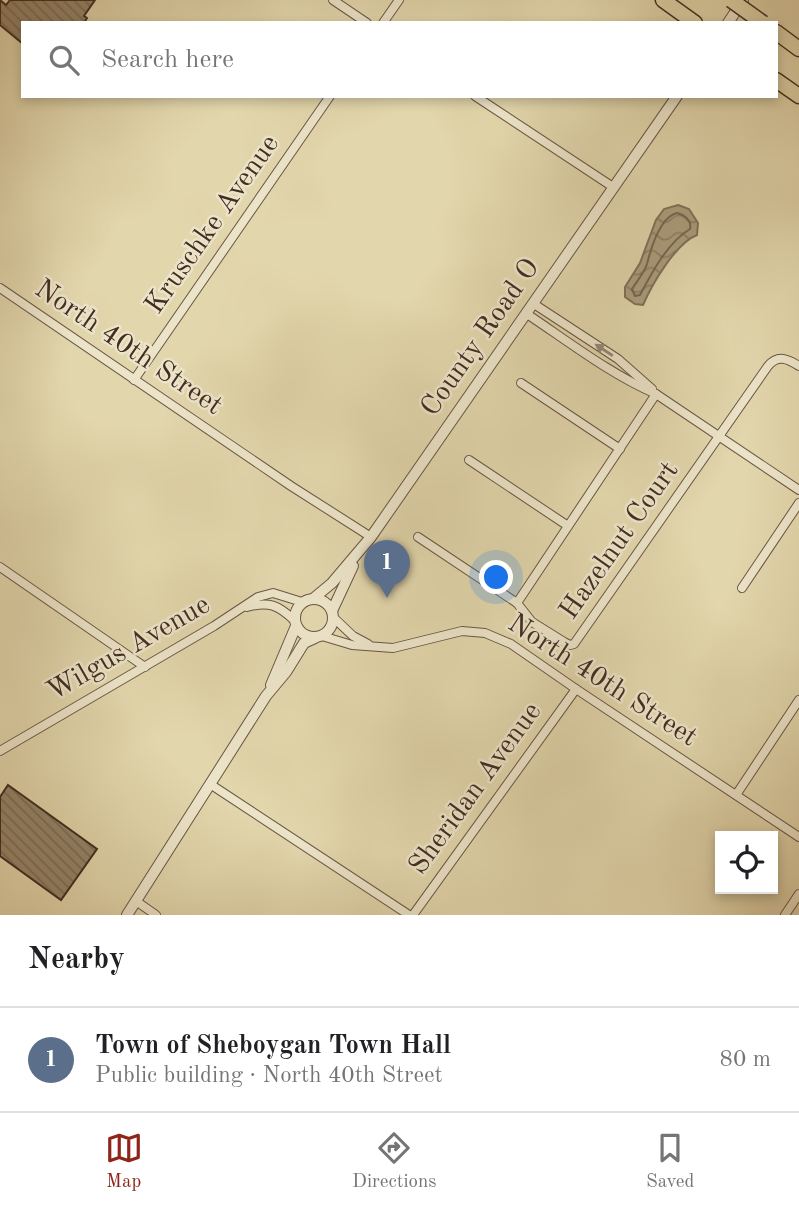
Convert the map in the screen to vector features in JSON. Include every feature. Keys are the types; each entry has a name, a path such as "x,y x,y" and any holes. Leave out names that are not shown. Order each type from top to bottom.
{"highway":[{"path":"663,0 692,21"},
{"path":"731,0 760,21"},
{"path":"778,33 799,49"},
{"path":"778,81 799,96"}],"street":[{"path":"333,0 364,21"},
{"path":"384,21 399,0"},
{"path":"729,21 743,0"},
{"name":"Kruschke Avenue","path":"134,380 329,98"},
{"path":"478,98 613,187"},
{"name":"County Road O","path":"314,598 332,583 371,537 676,98"},
{"name":"North 40th Street","path":"0,288 291,486 371,537"},
{"path":"534,304 618,359 656,394 798,488"},
{"path":"527,314 614,373 656,394"},
{"path":"720,437 771,362 783,358 799,366"},
{"path":"521,383 620,449"},
{"name":"Hazelnut Court","path":"656,394 517,603 532,622 570,645 578,641 720,437"},
{"path":"469,460 568,526"},
{"path":"742,588 799,503"},
{"path":"418,537 517,603"},
{"path":"127,915 266,696 286,672 304,643 331,628 333,614 357,556"},
{"path":"0,567 145,667"},
{"name":"Wilgus Avenue","path":"0,751 244,608 258,597 270,593 302,602"},
{"path":"266,696 295,623 295,613 302,602 314,598 325,602 353,636 374,646"},
{"name":"Wilgus Avenue","path":"244,608 261,603 273,604 284,610 295,623"},
{"path":"295,623 304,635 318,636"},
{"name":"North 40th Street","path":"318,636 352,645 393,648 462,631 485,633 511,644 799,836"},
{"name":"Sheridan Avenue","path":"411,915 576,689"},
{"path":"736,795 799,700"},
{"path":"210,784 411,915"},
{"path":"785,915 799,894"},
{"path":"136,901 156,915"}],"water":[{"path":"678,205 689,209 698,223 697,235 673,255 643,305 635,304 625,297 625,287 640,263 656,220 664,209"}],"building":[{"path":"0,0 6,5 10,0 95,0 84,16 87,18 85,21 21,21 21,42 0,25"},
{"path":"8,785 97,849 61,900 0,856 0,797"}],"place":[{"name":"Town of Sheboygan Town Hall","path":"387,598"}]}
